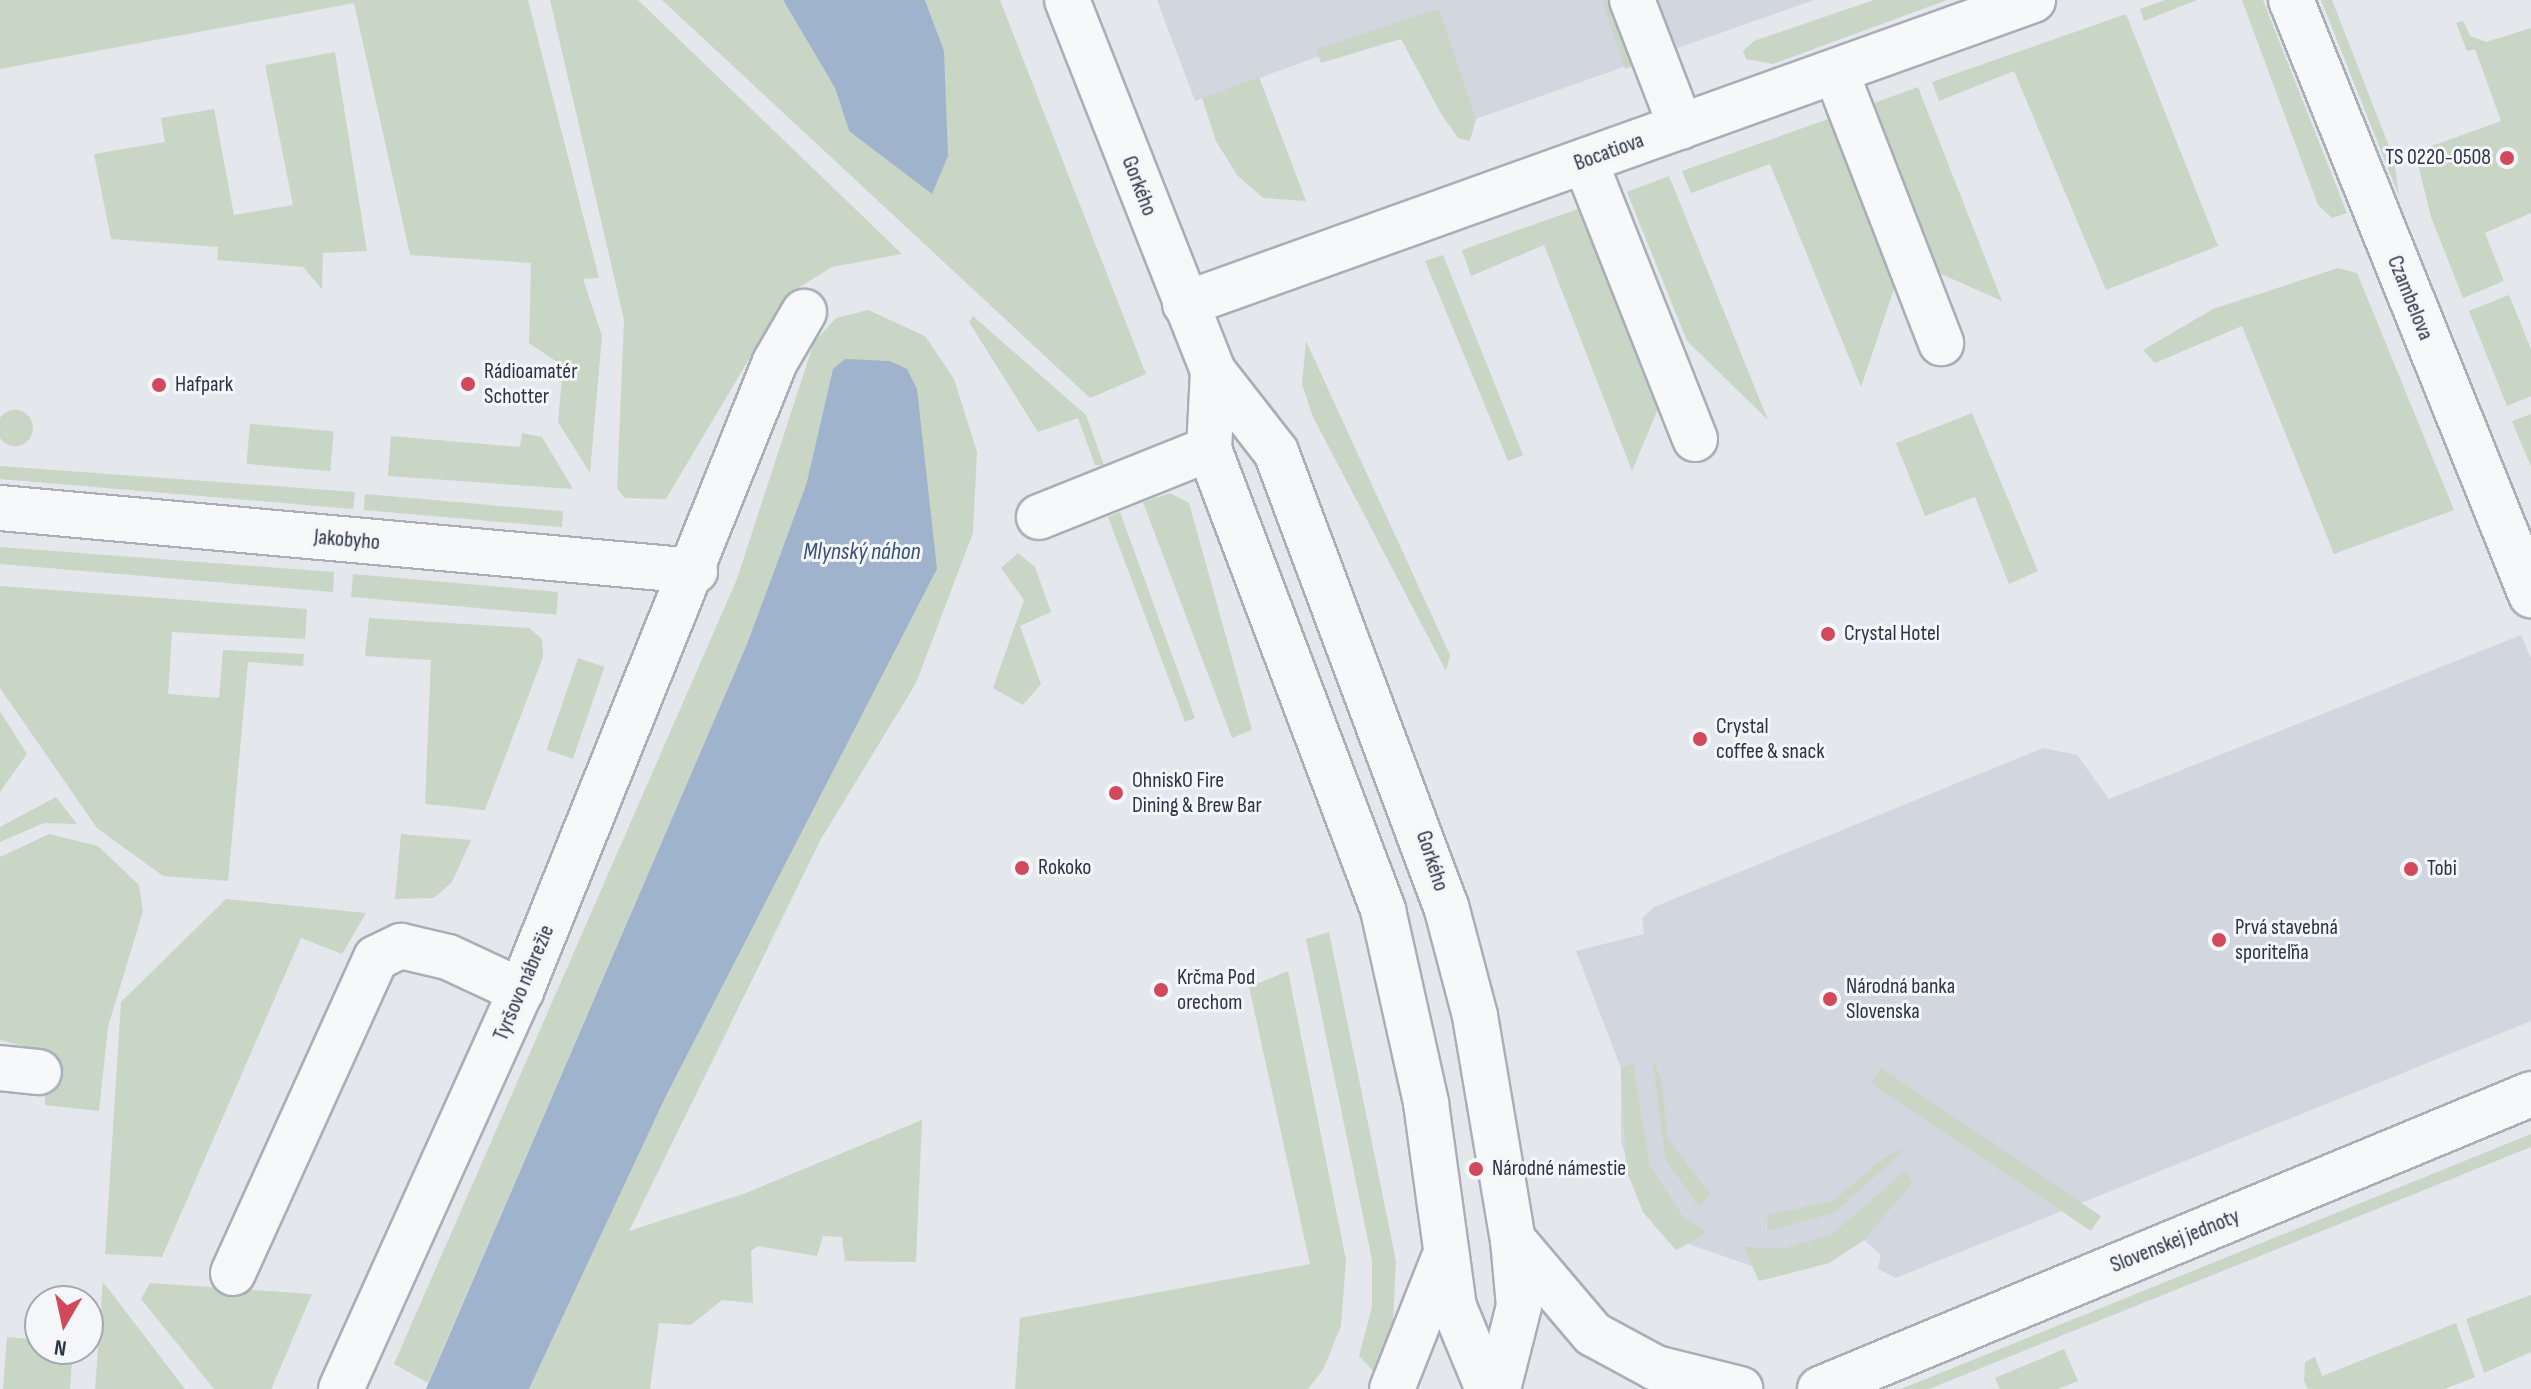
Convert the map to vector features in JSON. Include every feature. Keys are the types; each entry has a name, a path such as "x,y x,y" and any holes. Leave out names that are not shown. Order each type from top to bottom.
{"street":[{"name":"Gorkého","path":"1067,0 1213,371 1276,452 1423,833 1475,1016 1513,1240 1519,1306 1498,1389"},
{"path":"1632,0 1681,127"},
{"name":"Bocatiova","path":"1185,304 2033,0"},
{"name":"Czambelova","path":"2291,0 2520,535 2531,595"},
{"path":"1836,72 1941,343"},
{"path":"1585,161 1695,439"},
{"name":"Tyršovo nábrežie","path":"341,1389 521,991 695,571 775,362 804,312"},
{"name":"Gorkého","path":"1213,371 1209,449 1383,910 1449,1242 1454,1307 1488,1389"},
{"path":"1039,517 1209,449"},
{"name":"Jakobyho","path":"0,508 695,571"},
{"path":"233,1273 376,958 401,946 448,957 521,991"},
{"name":"Slovenskej jednoty","path":"1820,1389 2531,1094"},
{"path":"1513,1240 1593,1334 1656,1368 1740,1389"},
{"path":"1392,1389 1449,1242"}],"shaded area":[{"path":"1157,0 1814,0 1470,121 1432,16 1195,101"},
{"path":"2521,635 2531,659 2531,1021 1896,1278 1878,1269 1881,1255 1864,1240 1829,1263 1759,1281 1752,1266 1688,1244 1676,1250 1643,1212 1621,1141 1621,1068 1576,951 1644,934 1642,918 1654,907 2043,748 2077,755 2109,799"}],"green space":[{"path":"0,0 528,0 599,278 583,279 602,336 590,473 558,422 563,366 529,343 531,263 410,255 354,3 0,69"},
{"path":"550,0 638,0 902,254 832,267 787,295 666,499 625,498 617,489 624,320"},
{"path":"662,0 783,0 835,88 849,131 944,52 925,0 1000,0 1146,374 1090,398"},
{"path":"1602,0 1616,0 1634,65 1625,69"},
{"path":"1874,0 1947,0 1773,64 1746,59 1743,51 1754,41"},
{"path":"2165,0 2197,0 2144,21 2140,9"},
{"path":"2242,0 2263,0 2347,213 2332,218 2318,205"},
{"path":"2321,0 2332,0 2394,159 2399,196"},
{"path":"1439,9 1476,119 1470,141 1458,138 1440,112 1401,39 1321,63 1316,49"},
{"path":"2126,14 2218,246 2106,290 2014,71 1939,101 1932,82"},
{"path":"2463,21 2470,36 2486,42 2531,28 2531,213 2485,233 2504,281 2463,298 2431,217 2415,152 2501,121 2475,49 2467,51 2456,23"},
{"path":"335,52 367,251 323,253 322,289 303,267 217,260 218,247 111,239 94,154 165,142 161,118 214,109 234,215 293,205 265,65"},
{"path":"1259,77 1306,201 1263,198 1237,175 1216,141 1202,98"},
{"path":"1918,87 2002,301 1932,270 1871,104"},
{"path":"1831,118 1896,283 1861,387 1770,164 1691,193 1682,171"},
{"path":"1669,176 1768,420 1687,341 1627,192"},
{"path":"1592,204 1665,392 1632,471 1544,245 1471,276 1462,250"},
{"path":"1443,255 1523,455 1508,461 1425,261"},
{"path":"2338,268 2357,273 2454,510 2334,554 2242,326 2155,363 2143,350 2213,309"},
{"path":"2509,295 2531,349 2531,396 2507,406 2469,311"},
{"path":"868,310 925,336 954,379 977,452 973,533 916,683 821,839 629,1231 746,1193 922,1120 916,1262 845,1261 842,1237 823,1236 817,1256 758,1246 751,1251 753,1303 722,1300 691,1325 659,1323 650,1389 529,1389 665,1098 937,569 807,482 747,644 428,1383 394,1364 737,579 814,342 836,318"},
{"path":"973,316 1086,415 1104,465 1095,465 1078,418 1038,432 969,322"},
{"path":"1306,341 1450,655 1446,671 1313,417 1302,384"},
{"path":"15,410 28,415 33,428 28,441 15,446 2,441 -3,428 2,415"},
{"path":"1972,413 2038,571 2009,584 1975,497 1925,516 1896,443"},
{"path":"2531,414 2531,467 2512,421"},
{"path":"250,424 334,431 330,471 247,464"},
{"path":"522,433 542,437 573,489 388,476 391,436 520,447"},
{"path":"0,466 355,492 353,509 0,479"},
{"path":"1170,493 1189,503 1252,730 1232,738 1143,502"},
{"path":"365,494 563,511 562,527 364,510"},
{"path":"1120,512 1195,718 1185,722 1108,517"},
{"path":"0,547 334,572 333,592 0,564"},
{"path":"1018,553 1035,567 1051,612 1020,626 1041,684 1023,705 993,688 1024,600 1001,568"},
{"path":"353,574 558,592 556,615 351,597"},
{"path":"0,586 307,609 305,639 172,632 168,694 219,698 223,650 304,654 303,666 248,662 228,881 163,876 97,828 0,688"},
{"path":"369,618 529,628 542,639 543,657 485,810 425,804 431,660 365,656"},
{"path":"578,658 604,667 573,759 546,750"},
{"path":"0,711 27,754 0,792"},
{"path":"56,797 77,824 44,823 0,842 0,827"},
{"path":"49,834 98,846 139,885 143,911 108,1027 99,1111 45,1105 45,1052 0,1040 0,857"},
{"path":"401,834 471,840 452,882 434,898 395,899"},
{"path":"226,899 366,913 342,954 301,938 162,1257 105,1254 121,1002"},
{"path":"1329,932 1396,1261 1393,1320 1374,1372 1359,1356 1372,1307 1372,1260 1306,939"},
{"path":"1288,971 1346,1260 1341,1326 1323,1370 1308,1389 1015,1389 1020,1318 1310,1264 1249,987"},
{"path":"1652,1058 1661,1078 1668,1139 1710,1194 1699,1207 1666,1160"},
{"path":"1633,1063 1650,1166 1682,1215 1707,1233 1676,1250 1643,1212 1626,1169 1621,1068"},
{"path":"1881,1068 2101,1216 2091,1231 1871,1083"},
{"path":"2531,1134 2531,1147 1929,1389 1901,1389"},
{"path":"1908,1147 1834,1213 1767,1231 1768,1215 1833,1201 1882,1159"},
{"path":"1905,1171 1913,1182 1864,1240 1829,1263 1759,1281 1744,1247 1785,1248 1831,1235"},
{"path":"103,1282 185,1389 95,1389 97,1365 104,1365"},
{"path":"150,1283 312,1294 271,1389 214,1389 141,1299"},
{"path":"2531,1295 2531,1352 2484,1373 2466,1319"},
{"path":"2456,1323 2475,1377 2445,1389 2308,1389 2304,1381 2305,1362 2315,1357 2322,1376"},
{"path":"7,1337 24,1339 24,1365 72,1365 70,1389 3,1389"},
{"path":"2064,1349 2078,1381 2058,1389 2000,1389 1995,1378"}],"water":[{"path":"783,0 925,0 944,51 948,156 932,194 849,131 835,88"},
{"name":"Mlynský náhon","path":"845,359 890,361 907,369 917,389 937,569 665,1098 529,1389 426,1389 747,644 807,482 833,369"}],"place":[{"name":"TS 0220-0508","path":"2507,158"},
{"name":"Rádioamatér Schotter","path":"468,384"},
{"name":"Hafpark","path":"159,385"},
{"name":"Crystal Hotel","path":"1828,634"},
{"name":"Crystal coffee & snack","path":"1700,739"},
{"name":"OhniskO Fire Dining & Brew Bar","path":"1116,793"},
{"name":"Rokoko","path":"1022,868"},
{"name":"Tobi","path":"2411,869"},
{"name":"Prvá stavebná sporiteľňa","path":"2219,940"},
{"name":"Krčma Pod orechom","path":"1161,990"},
{"name":"Národná banka Slovenska","path":"1830,999"},
{"name":"Národné námestie","path":"1476,1169"}]}
